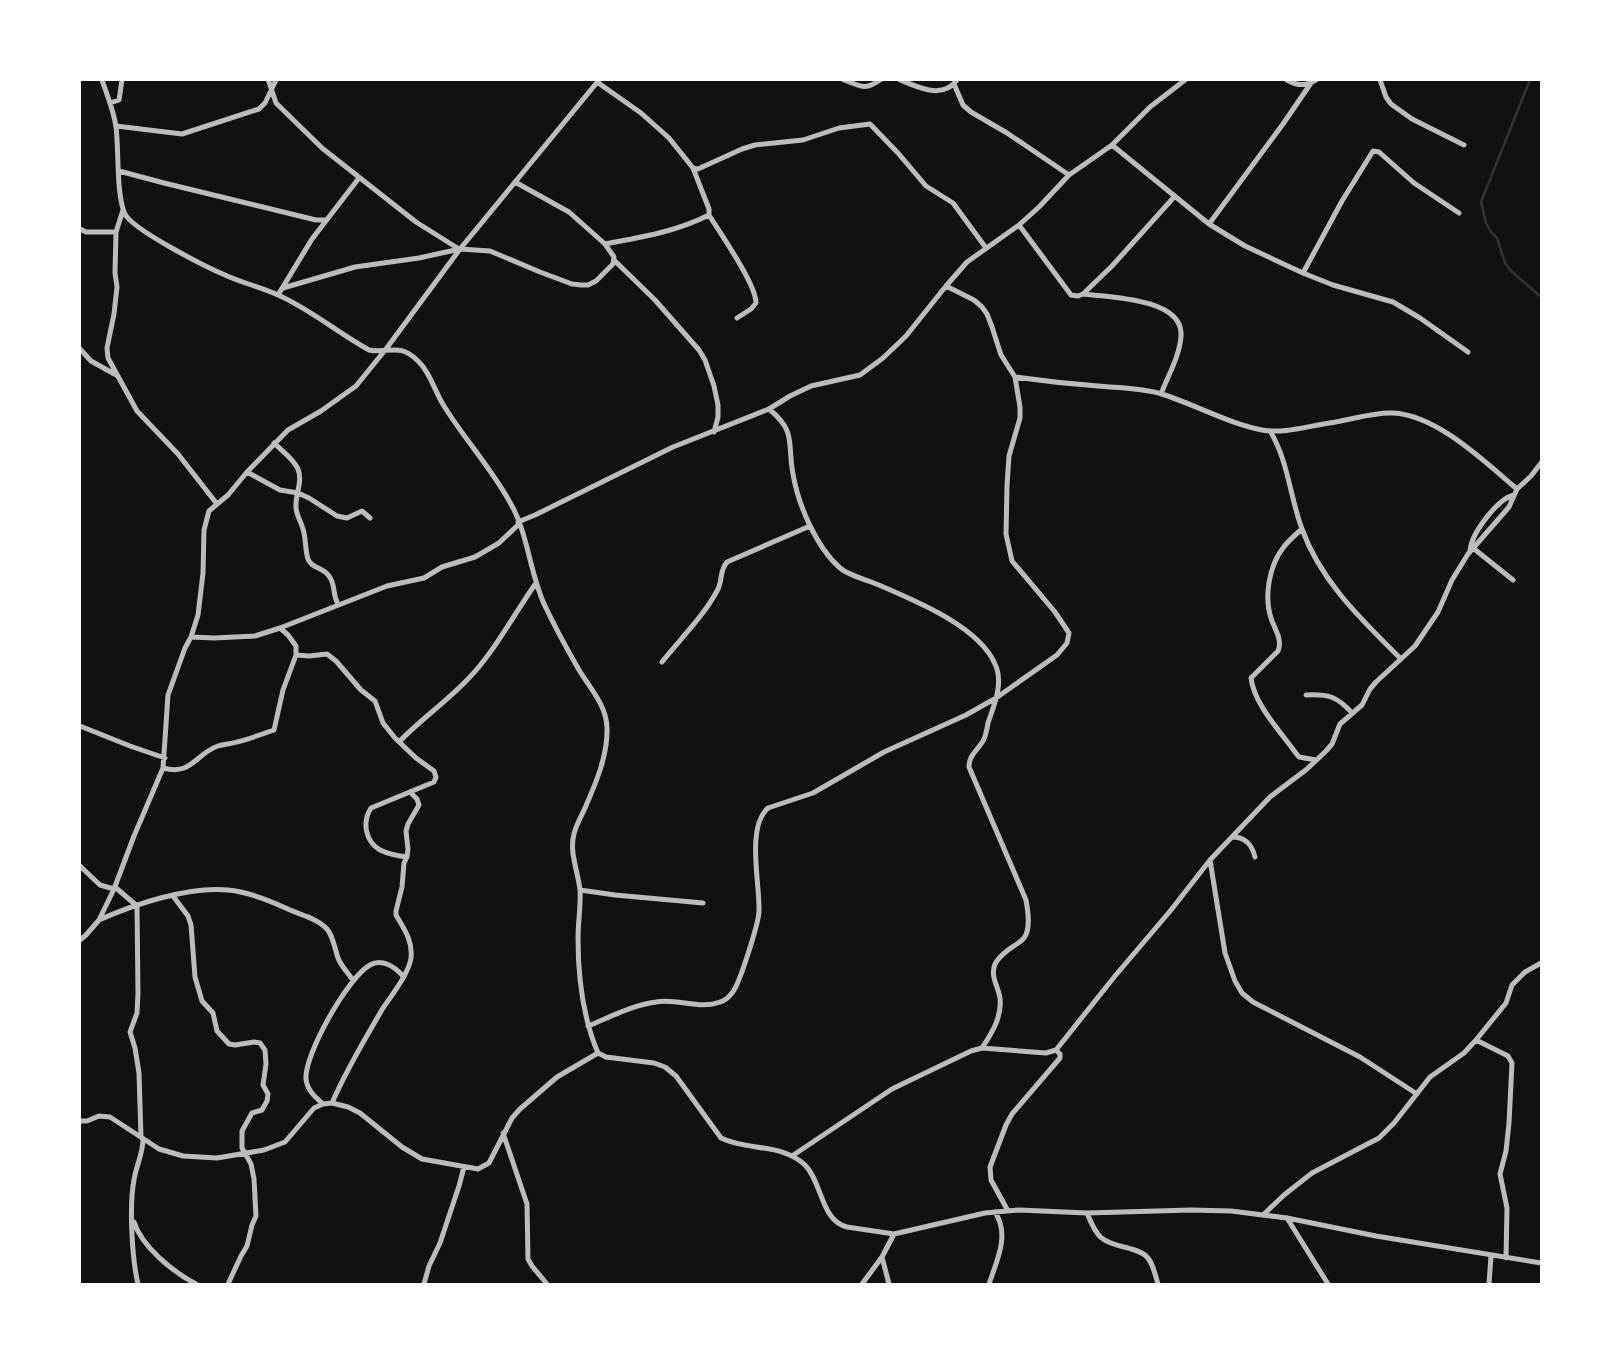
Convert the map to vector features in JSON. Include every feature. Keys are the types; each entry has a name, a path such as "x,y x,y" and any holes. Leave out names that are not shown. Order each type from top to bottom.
{"street":[{"path":"102,80 116,126 119,171 126,215 143,230 182,253 223,274 278,295 369,350 377,352 386,349 403,351 419,362 444,407 513,507 536,583 545,605 580,670 598,698 606,717 607,729 601,768 597,782 574,831 572,841 580,890 578,959 588,1026 598,1053 606,1057 654,1063 665,1067 676,1076 721,1138 728,1142 777,1151 792,1156 806,1167 814,1177 834,1220 847,1227 894,1234 995,1212 1008,1211 1038,1210 1087,1213 1191,1210 1231,1211 1287,1218 1376,1236 1541,1263"},
{"path":"110,103 119,100 122,80"},
{"path":"268,80 276,103 322,148 416,222 460,249"},
{"path":"116,126 182,134 258,109 265,103 276,80"},
{"path":"844,80 865,87 880,80"},
{"path":"900,80 932,91 945,90 956,82 963,105 971,112 1007,133 1069,175"},
{"path":"191,637 255,636 387,586 424,578 442,567 475,556 499,543 519,523 672,447 770,409 810,386 860,375 883,358 906,336 968,262 1019,226 1069,175 1112,145 1150,107 1185,80"},
{"path":"1287,80 1303,85 1314,81"},
{"path":"1380,80 1386,97 1391,104 1412,119 1464,145"},
{"path":"80,940 99,920 163,768 168,695 184,648 191,637 198,615 204,530 209,511 228,495 247,472 288,430 321,411 356,386 386,349 460,249 598,81 641,113 670,138 693,168 709,209 709,215 749,281 756,297 756,303 751,309 737,318"},
{"path":"1209,224 1314,81"},
{"path":"693,168 698,169 755,145 802,140 839,128 870,124 926,186 952,203 986,248"},
{"path":"1112,145 1209,224 1245,246 1333,286 1393,302 1420,318 1468,352"},
{"path":"1303,273 1342,201 1373,151 1379,152 1414,183 1459,213"},
{"path":"119,171 173,186 316,220 326,220"},
{"path":"278,295 312,239 359,178"},
{"path":"514,182 569,212 605,244 615,261 656,300 699,350 705,360 714,386 718,405 718,417 714,432"},
{"path":"1083,294 1112,266 1175,196"},
{"path":"124,209 116,232 115,273 117,287 114,314 106,348 108,358 137,412 178,454 217,504"},
{"path":"605,244 650,236 687,226 709,215"},
{"path":"1019,226 1071,294 1144,302 1170,313 1179,322 1182,337 1161,394"},
{"path":"80,230 86,232 116,232"},
{"path":"283,288 355,267 419,258 460,249 490,251 572,284 581,285 596,281 615,261"},
{"path":"588,1026 632,1008 656,1002 676,1001 707,1005 728,998 733,993 739,979 757,923 759,911 755,857 759,821 763,813 768,808 813,793 884,752 966,715 996,698 1057,655 1067,643 1069,633 1012,561 1006,534 1009,456 1020,418 1015,377 1000,355 990,320 982,307 974,300 946,286"},
{"path":"80,349 91,361 118,376"},
{"path":"1015,377 1135,389 1161,394 1261,430 1270,431 1370,415 1394,413 1414,416 1438,428 1476,453 1517,489"},
{"path":"770,409 781,418 786,426 789,436 792,474 799,500 810,526 827,554 841,569 938,612 974,638 990,655 996,666 999,682 996,698 983,741 969,761 1026,900 1028,925 1024,939 1001,955 996,964 993,973 1000,997 1000,1008 994,1030 982,1048"},
{"path":"1270,431 1280,451 1302,529 1314,556 1348,606 1401,659"},
{"path":"274,443 297,466 300,475 296,505 304,530 308,559 311,563 327,572 333,581 334,598 338,604"},
{"path":"792,1156 892,1089 964,1054 982,1048 1046,1053 1056,1050 1210,860 1270,797 1307,769 1332,744 1340,724 1362,706 1370,689 1376,682 1415,646 1438,612 1452,580 1472,550 1509,507 1517,489 1532,476 1541,463"},
{"path":"247,472 280,490 309,498 337,516 347,518 362,511 370,518"},
{"path":"1513,580 1472,550 1471,541 1479,527 1499,504 1507,498 1514,496"},
{"path":"662,662 702,613 717,591 720,584 721,571 727,562 810,526"},
{"path":"1302,529 1283,548 1277,558 1267,595 1268,609 1280,647 1252,678 1257,699 1295,752 1299,757 1316,760"},
{"path":"399,742 468,679 536,583"},
{"path":"163,768 174,771 183,769 219,745 238,742 274,730 283,690 296,655 296,646 280,628"},
{"path":"296,655 327,654 336,661 361,690 375,701 383,723 399,742 434,771 436,777 434,782 371,808 368,813 366,823 368,838 379,850 407,857"},
{"path":"1306,695 1327,695 1337,699 1352,713"},
{"path":"80,726 165,758"},
{"path":"332,1104 367,1035 403,976 411,959 411,942 396,915 402,887 404,863 407,857 406,831 419,805 417,799 410,792"},
{"path":"1231,837 1237,837 1248,842 1253,848 1255,857"},
{"path":"1210,860 1225,953 1235,981 1242,993 1253,1002 1360,1057 1417,1094"},
{"path":"80,866 100,885 114,888 137,906"},
{"path":"99,920 137,906 173,896 202,891 228,890 267,900 318,922 328,931 339,960 353,980"},
{"path":"580,890 615,895 703,902"},
{"path":"173,896 188,916 191,925 196,977 202,1001 213,1014 217,1031 229,1044 254,1042 260,1043 265,1050 266,1064 263,1085 268,1094 267,1100 262,1110 252,1113 242,1131 242,1148 251,1164 254,1178 256,1216 252,1225 248,1246 240,1256 228,1284"},
{"path":"137,906 137,1013 130,1032 136,1048 140,1073 143,1151 134,1180 132,1214 138,1284"},
{"path":"323,1104 310,1091 306,1082 306,1074 311,1055 334,1007 353,980 370,965 377,963 390,964 403,976"},
{"path":"1263,1215 1284,1195 1312,1173 1379,1138 1394,1123 1430,1077 1464,1053 1476,1040 1506,1004 1512,986 1518,978 1541,963"},
{"path":"1476,1040 1508,1056 1512,1062 1506,1151 1500,1174 1507,1208 1506,1258"},
{"path":"1008,1211 991,1180 990,1167 1012,1114 1060,1058 1060,1054 1056,1050"},
{"path":"80,1121 87,1121 99,1116 110,1117 159,1149 183,1156 217,1158 264,1150 285,1142 314,1108 323,1104 332,1104 348,1107 360,1113 422,1159 478,1169 489,1164 512,1118 520,1109 557,1077 598,1053"},
{"path":"504,1133 527,1204 528,1259 547,1284"},
{"path":"424,1284 429,1266 443,1235 464,1167"},
{"path":"989,1284 1003,1236 1000,1220 995,1212"},
{"path":"1087,1213 1095,1232 1100,1237 1117,1246 1139,1251 1147,1256 1158,1284"},
{"path":"132,1214 134,1225 144,1242 173,1269 196,1284"},
{"path":"1287,1218 1328,1284"},
{"path":"862,1284 882,1257 894,1234"},
{"path":"1489,1284 1491,1256"},
{"path":"882,1257 889,1284"}],"waterway":[{"path":"1530,80 1481,202 1486,223 1497,238 1505,263 1511,271 1541,297"}]}
